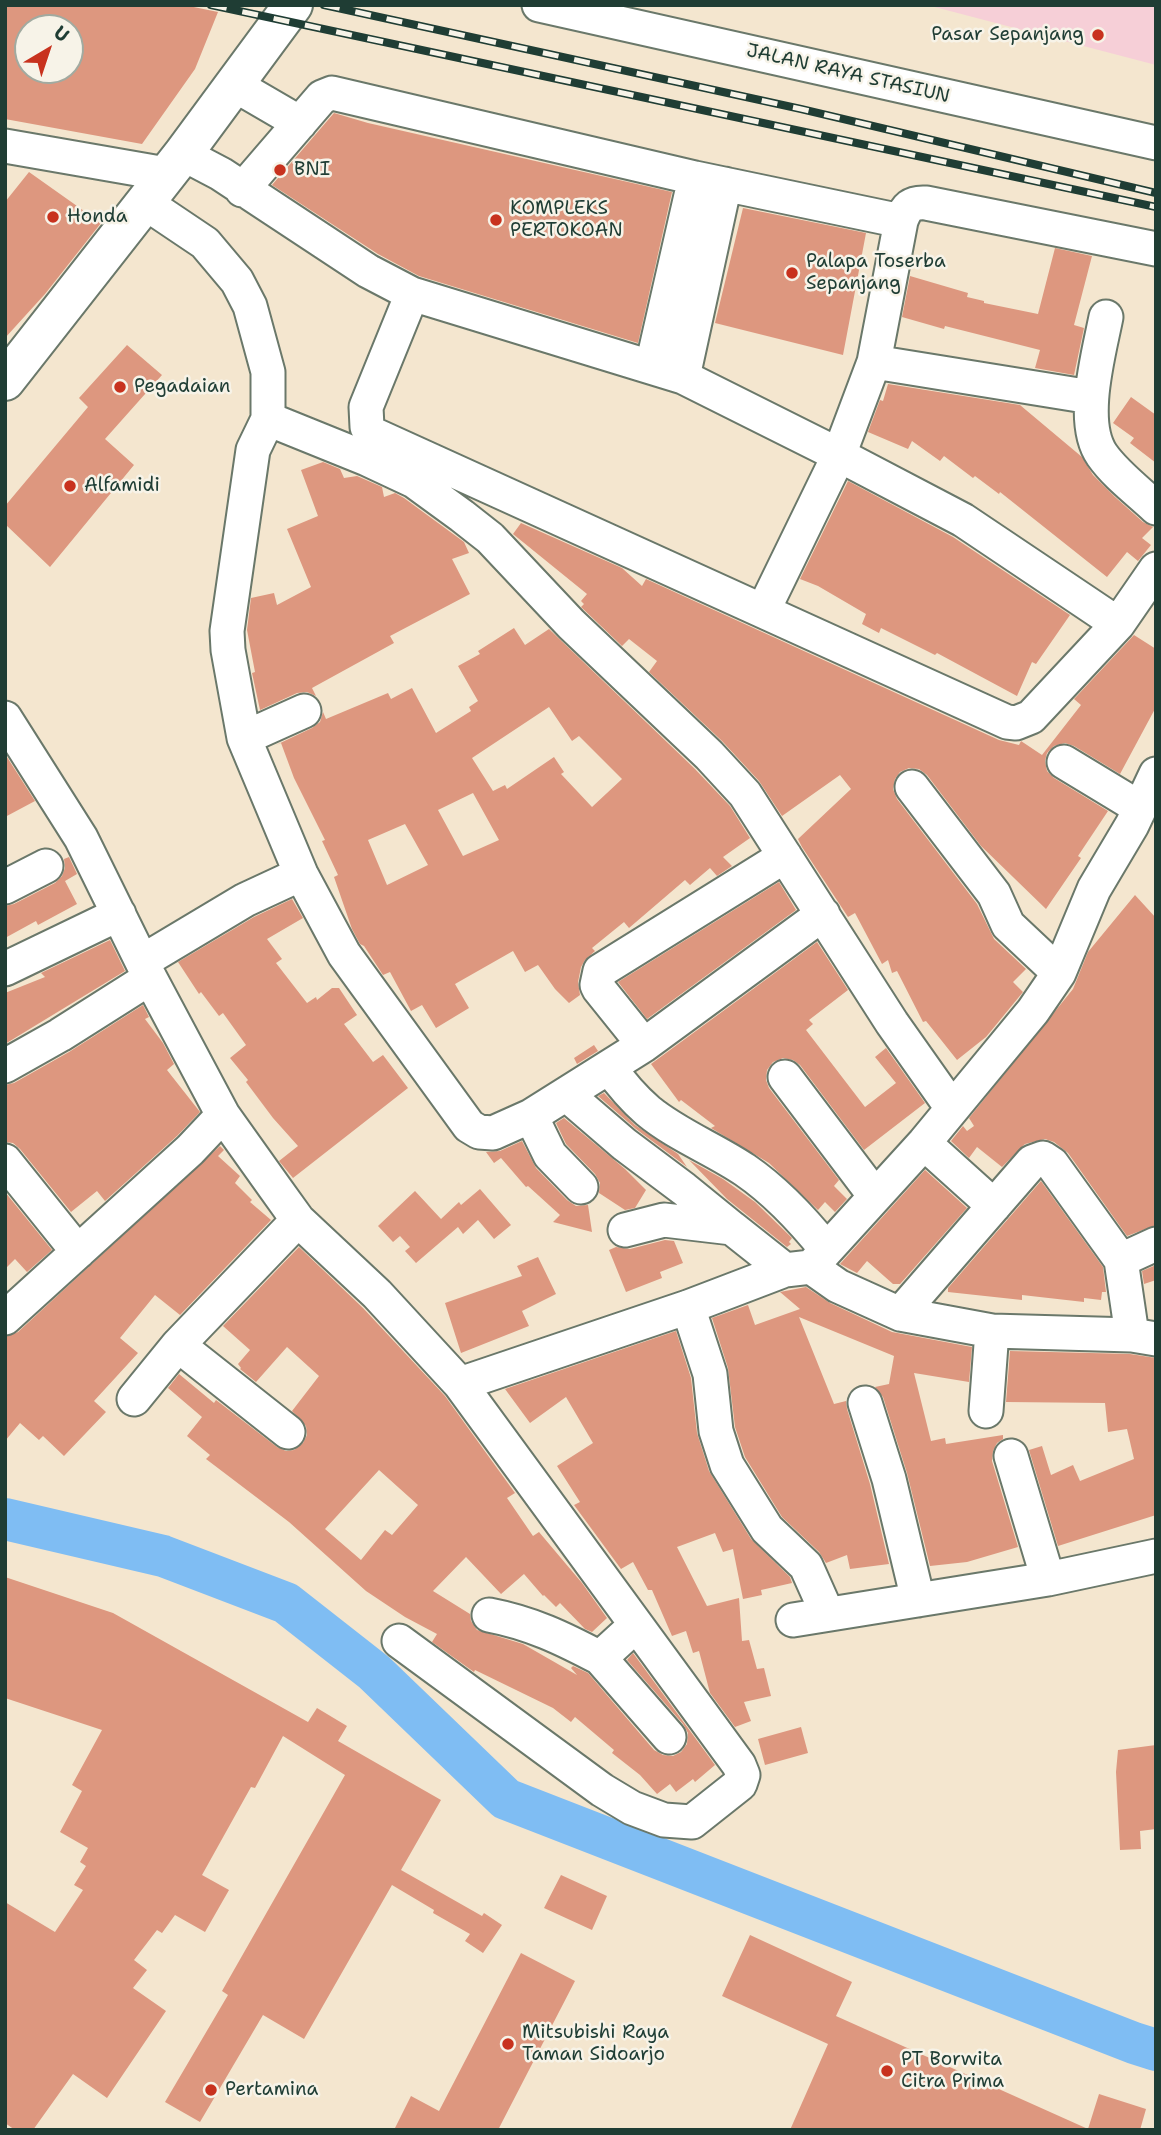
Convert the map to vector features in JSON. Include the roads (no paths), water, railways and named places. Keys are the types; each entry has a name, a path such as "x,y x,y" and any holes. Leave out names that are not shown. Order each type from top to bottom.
{"main road":[{"path":"5,381 164,177 293,5"}],"street":[{"name":"JALAN RAYA STASIUN","path":"540,5 1156,143"},
{"path":"233,85 300,123"},
{"path":"242,190 322,97 332,93 710,181 901,221"},
{"path":"5,146 164,177 221,174 368,271 412,294 683,377 839,455 963,520 1118,624"},
{"path":"164,177 205,243 237,281 250,306 268,372 268,419 253,450 227,631 244,738 291,879 469,1126 479,1132 493,1133 531,1116 644,1045 823,914"},
{"path":"652,366 710,181"},
{"path":"683,377 710,181"},
{"path":"763,611 839,455 874,362 901,221 908,206 920,202 1156,248"},
{"path":"412,294 366,407 367,427 373,434 1007,722 1016,723 1031,717 1118,624 1156,569"},
{"path":"1106,317 1091,397 1094,435 1100,452 1112,467 1156,508"},
{"path":"874,362 1091,397"},
{"path":"268,419 414,481 490,538 571,624 733,780 892,1023 952,1108"},
{"path":"244,738 304,711"},
{"path":"5,718 81,838 223,1115 298,1220 377,1294 460,1384 743,1774 740,1784 692,1822 664,1820 632,1808 603,1790 399,1641"},
{"path":"1064,762 1140,808"},
{"path":"460,1384 688,1307 788,1270 875,1196 924,1143 1032,1011 1059,973 1094,889 1156,774"},
{"path":"912,788 994,894 1008,925 1059,973"},
{"path":"644,1045 599,989 597,985 600,971 785,856"},
{"path":"5,887 46,866"},
{"path":"5,1066 60,1035 245,900 291,879"},
{"path":"5,969 119,914"},
{"path":"609,1067 625,1090 647,1110 744,1170 771,1189 800,1217 788,1270"},
{"path":"785,1077 875,1196"},
{"path":"566,1094 624,1144 788,1270 838,1286 900,1314 992,1331 1144,1337 1121,1260 1048,1160 1043,1158 1032,1162 900,1314"},
{"path":"5,1318 190,1150 223,1115"},
{"path":"531,1116 550,1154 581,1187"},
{"path":"924,1143 994,1206"},
{"path":"5,1161 78,1252"},
{"path":"134,1399 178,1345 298,1220"},
{"path":"625,1230 664,1220 732,1228"},
{"path":"1121,1260 1156,1244"},
{"path":"688,1307 710,1374 716,1431 727,1465 767,1529 806,1566 827,1613"},
{"path":"986,1412 992,1331"},
{"path":"178,1345 288,1432"},
{"path":"865,1403 889,1479 918,1600"},
{"path":"1011,1456 1048,1579"},
{"path":"793,1619 1048,1579 1156,1556"},
{"path":"489,1615 540,1628 600,1658 669,1737"},
{"path":"600,1658 635,1626"}],"waterway":[{"path":"5,1519 163,1556 286,1603 374,1672 506,1799 1156,2050"}],"railway":[{"path":"211,5 1156,207"},
{"path":"324,5 801,109 1156,193"}],"place":[{"name":"Pasar Sepanjang","path":"1098,35"},
{"name":"BNI","path":"280,170"},
{"name":"Honda","path":"53,217"},
{"name":"KOMPLEKS PERTOKOAN","path":"496,220"},
{"name":"Palapa Toserba Sepanjang","path":"792,273"},
{"name":"Pegadaian","path":"120,387"},
{"name":"Alfamidi","path":"70,486"},
{"name":"Mitsubishi Raya Taman Sidoarjo","path":"508,2044"},
{"name":"PT Borwita Citra Prima","path":"887,2071"},
{"name":"Pertamina","path":"211,2090"}]}
